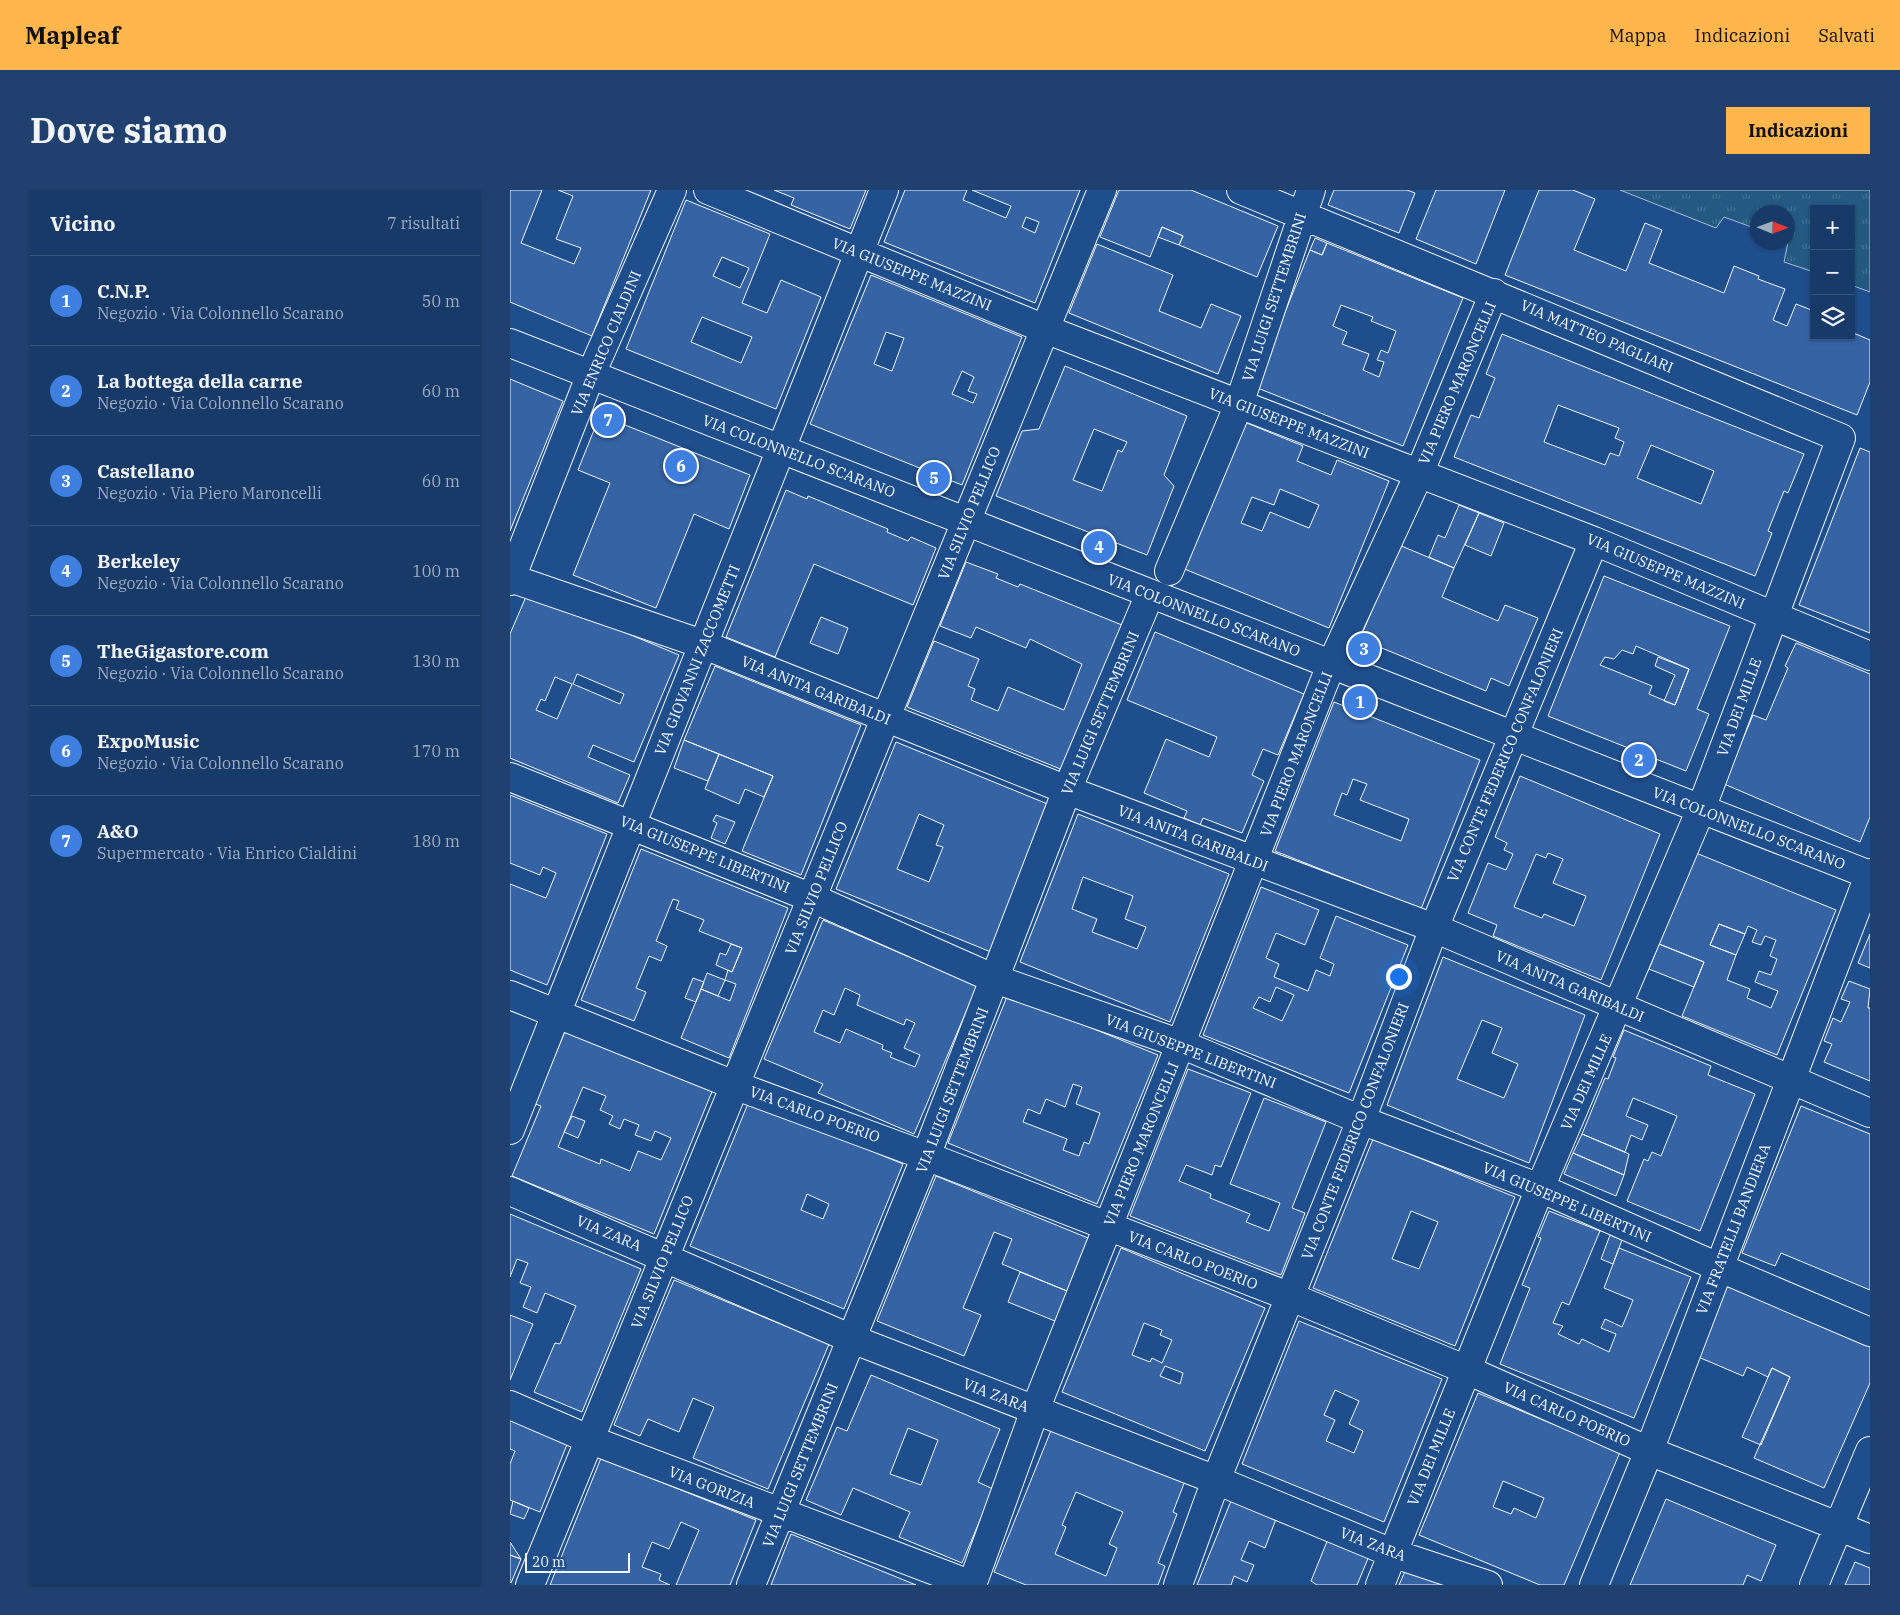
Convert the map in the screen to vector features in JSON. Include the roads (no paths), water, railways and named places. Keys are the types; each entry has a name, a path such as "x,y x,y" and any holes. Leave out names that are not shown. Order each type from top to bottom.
{"street":[{"name":"VIA ENRICO CIALDINI","path":"510,579 591,374 672,190"},
{"name":"VIA GIUSEPPE MAZZINI","path":"708,190 1044,329 1594,541 1870,656"},
{"name":"VIA GIOVANNI ZACCOMETTI","path":"510,1130 884,190"},
{"name":"VIA SILVIO PELLICO","path":"530,1585 591,1440 663,1256 1102,190"},
{"name":"VIA MATTEO PAGLIARI","path":"1241,190 1306,202 1494,293 1840,438"},
{"name":"VIA LUIGI SETTEMBRINI","path":"1169,571 1239,404 1306,202"},
{"name":"VIA PIERO MARONCELLI","path":"972,1585 1035,1410 1331,665 1419,474 1494,293"},
{"name":"VIA COLONNELLO SCARANO","path":"510,343 1701,810 1870,874"},
{"name":"VIA DEI MILLE","path":"1380,1585 1540,1188 1701,810 1840,438"},
{"name":"VIA CONTE FEDERICO CONFALONIERI","path":"1178,1585 1216,1480 1361,1120 1434,928 1594,541"},
{"name":"VIA ANITA GARIBALDI","path":"510,579 702,644 1067,790 1254,862 1434,928 1618,1008 1870,1113"},
{"name":"VIA LUIGI SETTEMBRINI","path":"751,1585 926,1156 1067,790 1150,594"},
{"name":"VIA GIUSEPPE LIBERTINI","path":"510,777 632,824 812,898 995,978 1181,1044 1361,1120 1540,1188 1870,1332"},
{"name":"VIA FRATELLI BANDIERA","path":"1594,1585 1649,1451 1870,874"},
{"name":"VIA CARLO POERIO","path":"510,995 734,1085 926,1156 1291,1297 1467,1370 1649,1451 1870,1539"},
{"name":"VIA ZARA","path":"510,1191 852,1339 1216,1480 1392,1553 1488,1585"},
{"name":"VIA GORIZIA","path":"510,1405 591,1440 780,1514 972,1585"},
{"path":"1814,1585 1870,1451"}],"place":[{"name":"A&O","path":"608,420"},
{"name":"ExpoMusic","path":"681,466"},
{"name":"TheGigastore.com","path":"934,478"},
{"name":"Berkeley","path":"1099,547"},
{"name":"Castellano","path":"1364,649"},
{"name":"C.N.P.","path":"1360,702"},
{"name":"La bottega della carne","path":"1639,760"}]}
